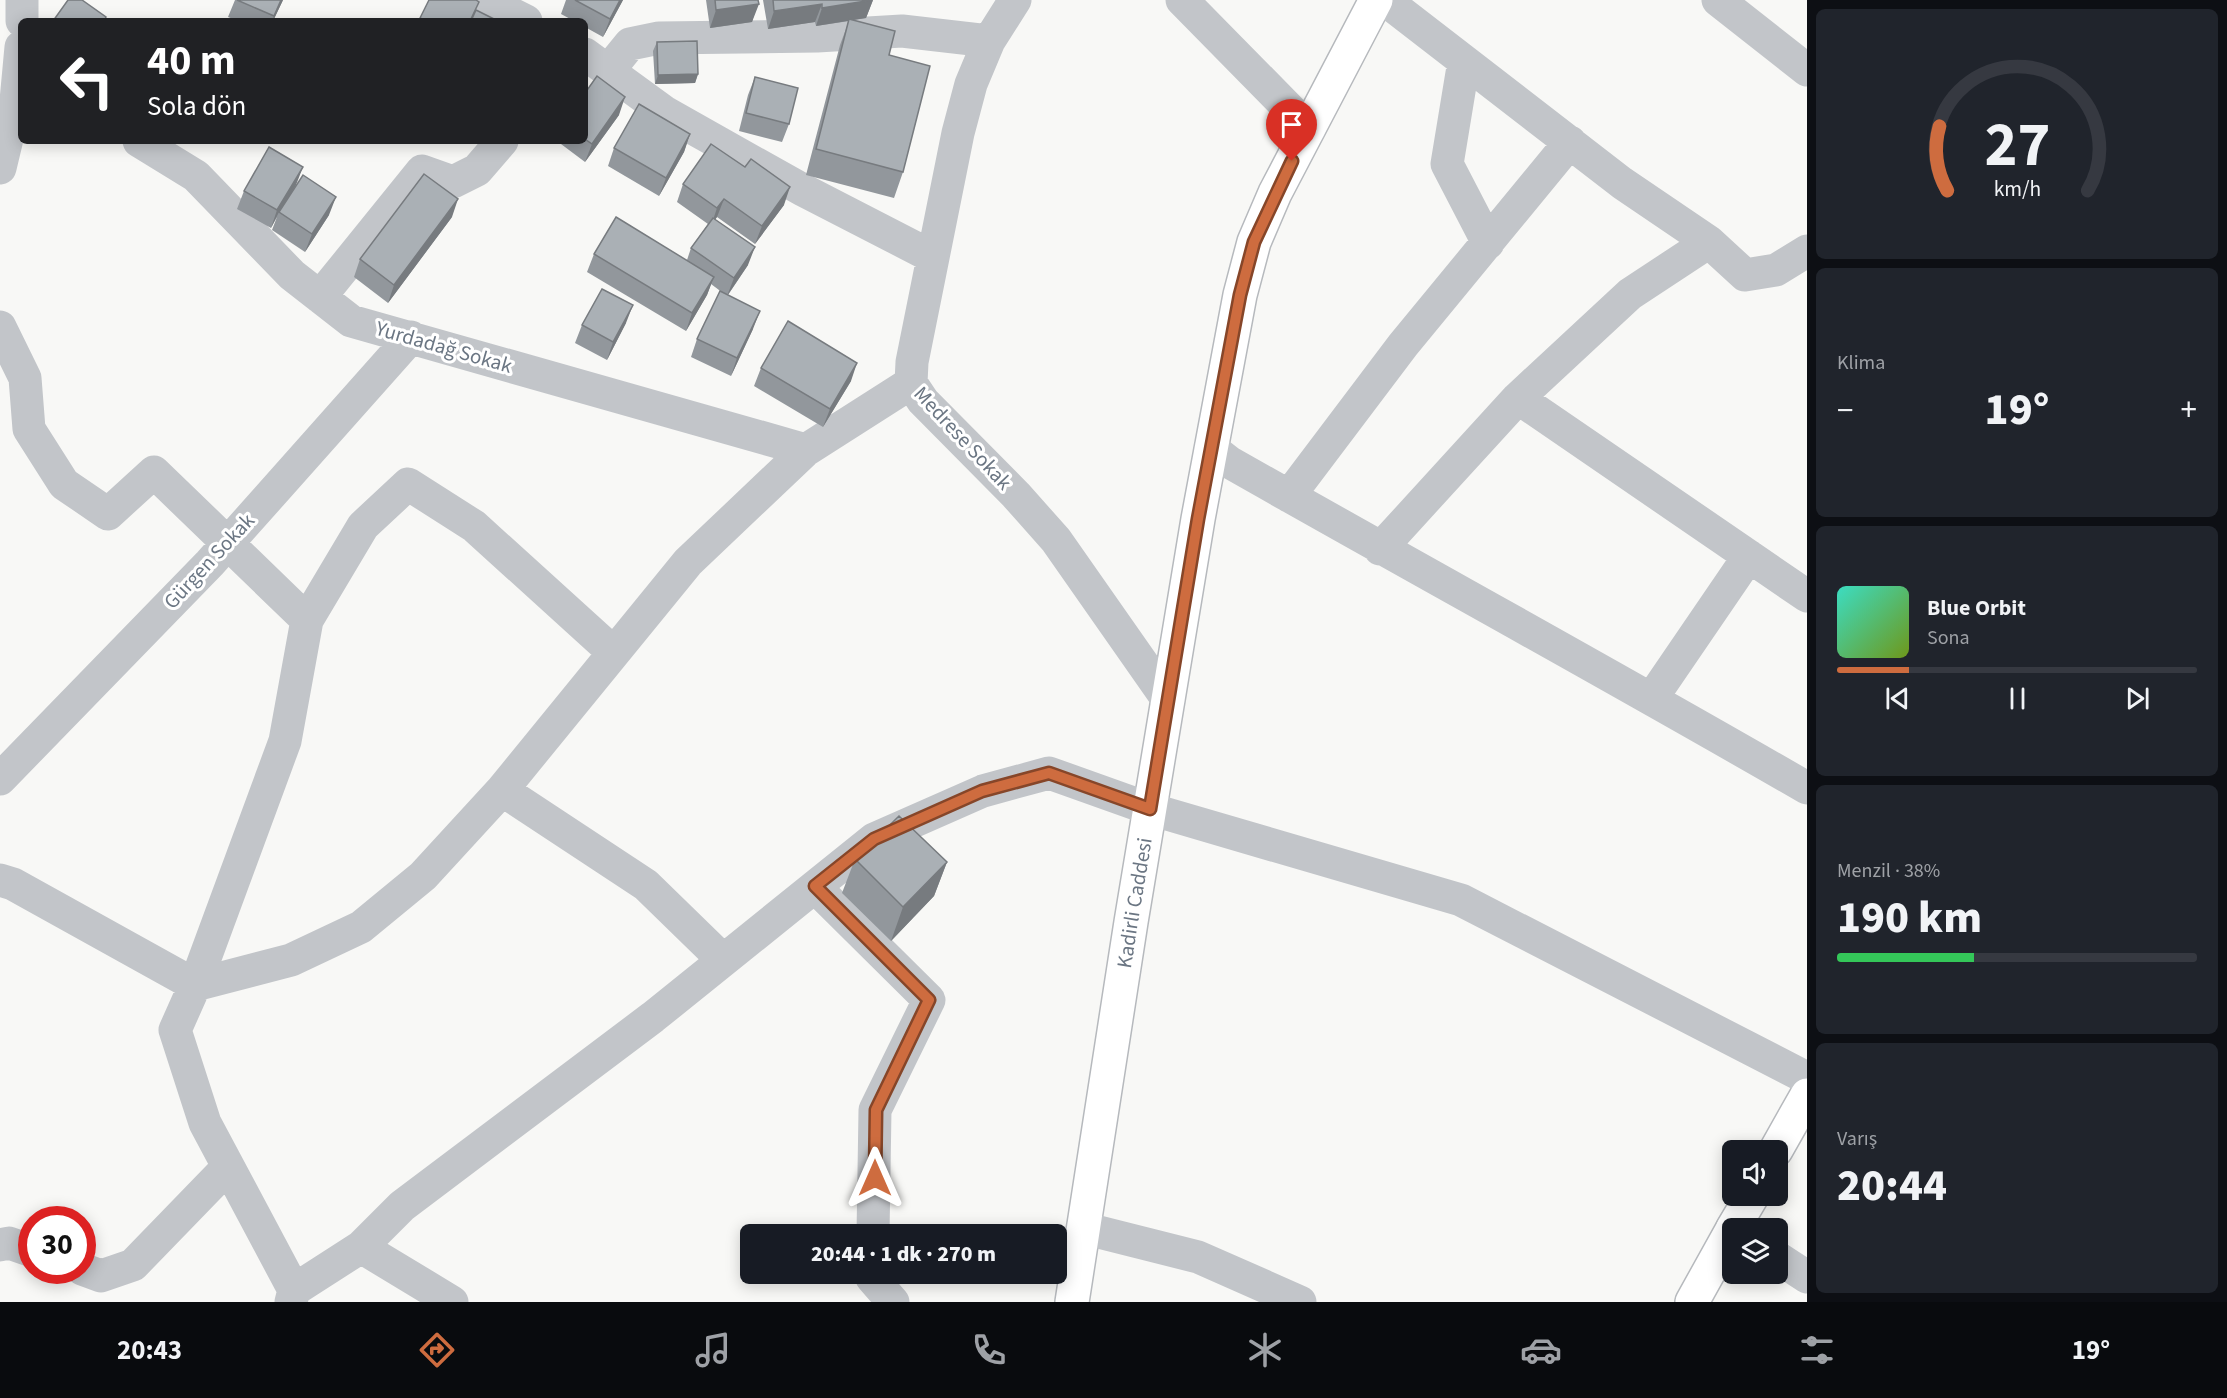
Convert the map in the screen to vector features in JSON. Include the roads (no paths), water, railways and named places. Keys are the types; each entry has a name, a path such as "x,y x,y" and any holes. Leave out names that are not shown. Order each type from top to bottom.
{"main road":[{"name":"Kadirli Caddesi","path":"1072,1302 1168,699 1240,295 1254,242 1275,193 1376,0"},
{"path":"1782,1140 1807,1095"},
{"path":"1692,1302 1722,1249"}],"street":[{"path":"22,0 22,18"},
{"path":"484,0 520,18"},
{"name":"Medrese Sokak","path":"1015,0 989,41 971,84 958,133 933,257 912,362 911,383 922,401 1016,495 1056,540 1168,699"},
{"path":"1182,0 1308,129"},
{"path":"1385,0 1622,183 1709,242 1745,275 1776,270 1807,251"},
{"path":"1718,0 1807,70"},
{"path":"933,257 803,190 666,113 597,62 630,44 659,38 817,36 902,31 989,41"},
{"path":"1464,61 1447,164 1488,243"},
{"path":"0,168 18,88"},
{"path":"1289,496 1403,345 1570,142"},
{"name":"Yurdadağ Sokak","path":"144,144 196,176 292,275 351,321 806,450"},
{"path":"320,297 422,171 453,182 477,170 499,144"},
{"path":"1380,549 1518,398 1630,294 1709,242"},
{"path":"0,327 25,378 29,429 64,484 108,514 154,472 307,620"},
{"name":"Gürgen Sokak","path":"0,779 227,544 411,337"},
{"path":"0,880 13,884 195,985 291,960 362,927 423,876 502,790 688,562 806,450 911,383"},
{"path":"1518,398 1807,596"},
{"path":"1211,448 1229,462 1380,549 1653,699 1807,788"},
{"path":"614,653 474,526 408,484 363,526 307,620 285,741 195,985 175,1030 205,1123 292,1296 361,1246 402,1206 723,960 874,839 982,791 1049,773 1150,809 1461,900 1807,1078"},
{"path":"1653,699 1749,556"},
{"path":"502,790 646,885 723,960"},
{"path":"815,886 929,1000 876,1110 873,1224"},
{"path":"96,1274 101,1276 133,1265 228,1167"},
{"path":"1083,1228 1198,1257 1300,1302"},
{"path":"0,1245 9,1243 18,1246"},
{"path":"361,1246 452,1302"},
{"path":"1788,1265 1807,1277"},
{"path":"877,1284 893,1302"}]}
